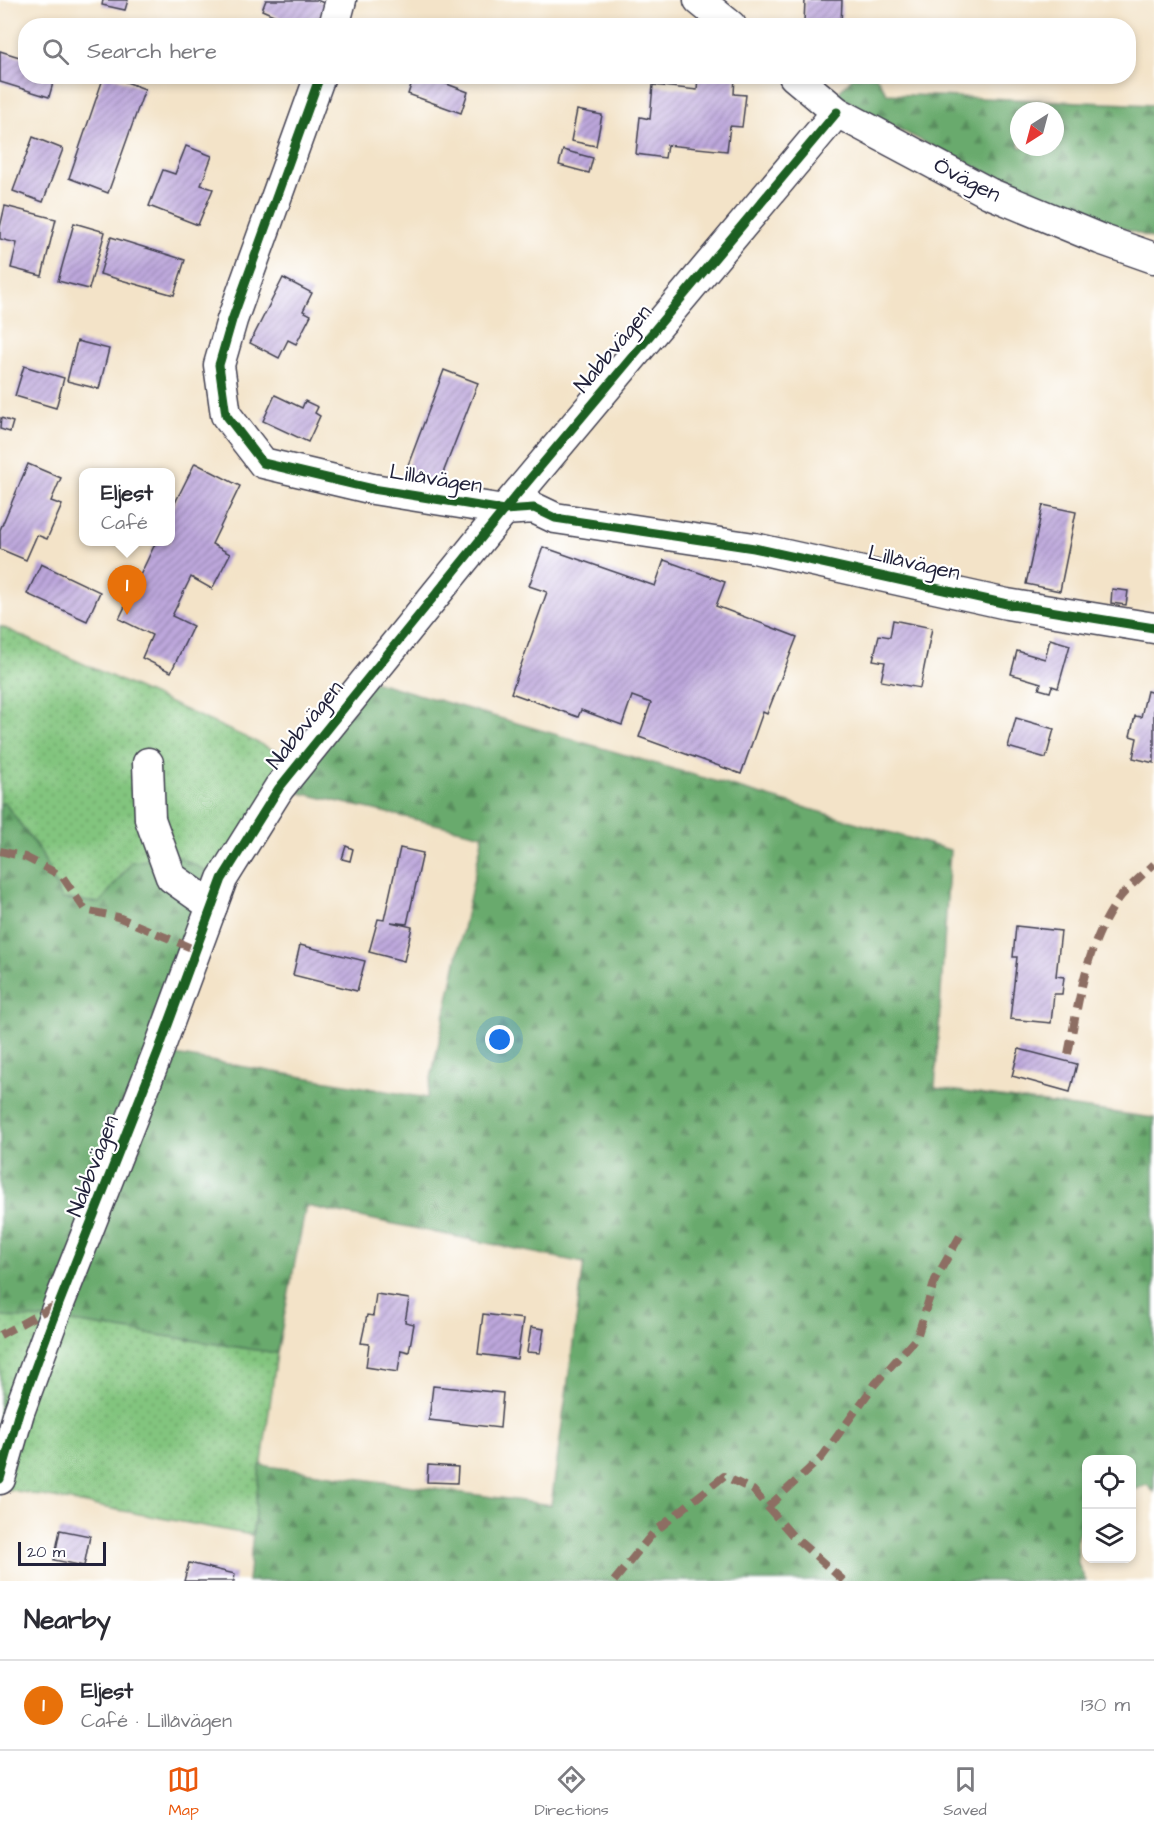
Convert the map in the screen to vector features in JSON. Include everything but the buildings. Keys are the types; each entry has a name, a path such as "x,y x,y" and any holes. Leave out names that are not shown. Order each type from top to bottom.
{"street":[{"path":"336,18 341,0"},
{"path":"699,0 721,18"},
{"name":"Lillåvägen","path":"317,84 219,365 226,415 263,463 373,489 504,510 534,508 555,518 754,548 1007,604 1154,628"},
{"name":"Övägen","path":"804,84 837,112 989,193 1100,239 1154,258"},
{"name":"Nabbvägen","path":"0,1479 20,1412 53,1319 158,1052 222,879 279,789 504,510 837,112"},
{"path":"148,764 150,819 171,877 212,906"}],"green space":[{"path":"846,84 881,84 887,94 1154,105 1154,239 1073,210 968,164 863,110 837,94"},
{"path":"0,626 300,762 222,879 132,862 100,903 62,899 40,851 4,802 0,805"},
{"path":"363,678 950,850 935,1088 1154,1118 1154,1492 1147,1485 1136,1489 1136,1455 1082,1455 1082,1526 1077,1537 1078,1564 1086,1581 248,1581 260,1465 551,1505 584,1263 306,1206 277,1353 53,1319 0,1317 0,805 4,802 40,851 62,899 100,903 132,862 177,856 222,879 158,1052 427,1098 483,835 279,788"},
{"path":"0,1317 53,1319 277,1353 252,1535 0,1488"}],"marked path":[{"path":"0,851 25,857 62,876 85,910 118,917 196,950"},
{"path":"1068,1054 1085,974 1098,936 1118,900 1154,864"},
{"path":"768,1507 822,1457 875,1384 917,1337 935,1280 961,1234"},
{"path":"0,1335 58,1304"},
{"path":"614,1581 653,1533 724,1476 753,1490 792,1535 844,1581"}],"cycle path":[{"path":"317,84 232,320 219,365 226,415 263,463 373,489 504,510 534,508 555,518 754,548 1007,604 1154,628"},
{"path":"0,1479 19,1412 53,1319 158,1052 222,879 279,788 504,510 837,112"}],"place":[{"name":"Eljest","path":"127,615"}]}
